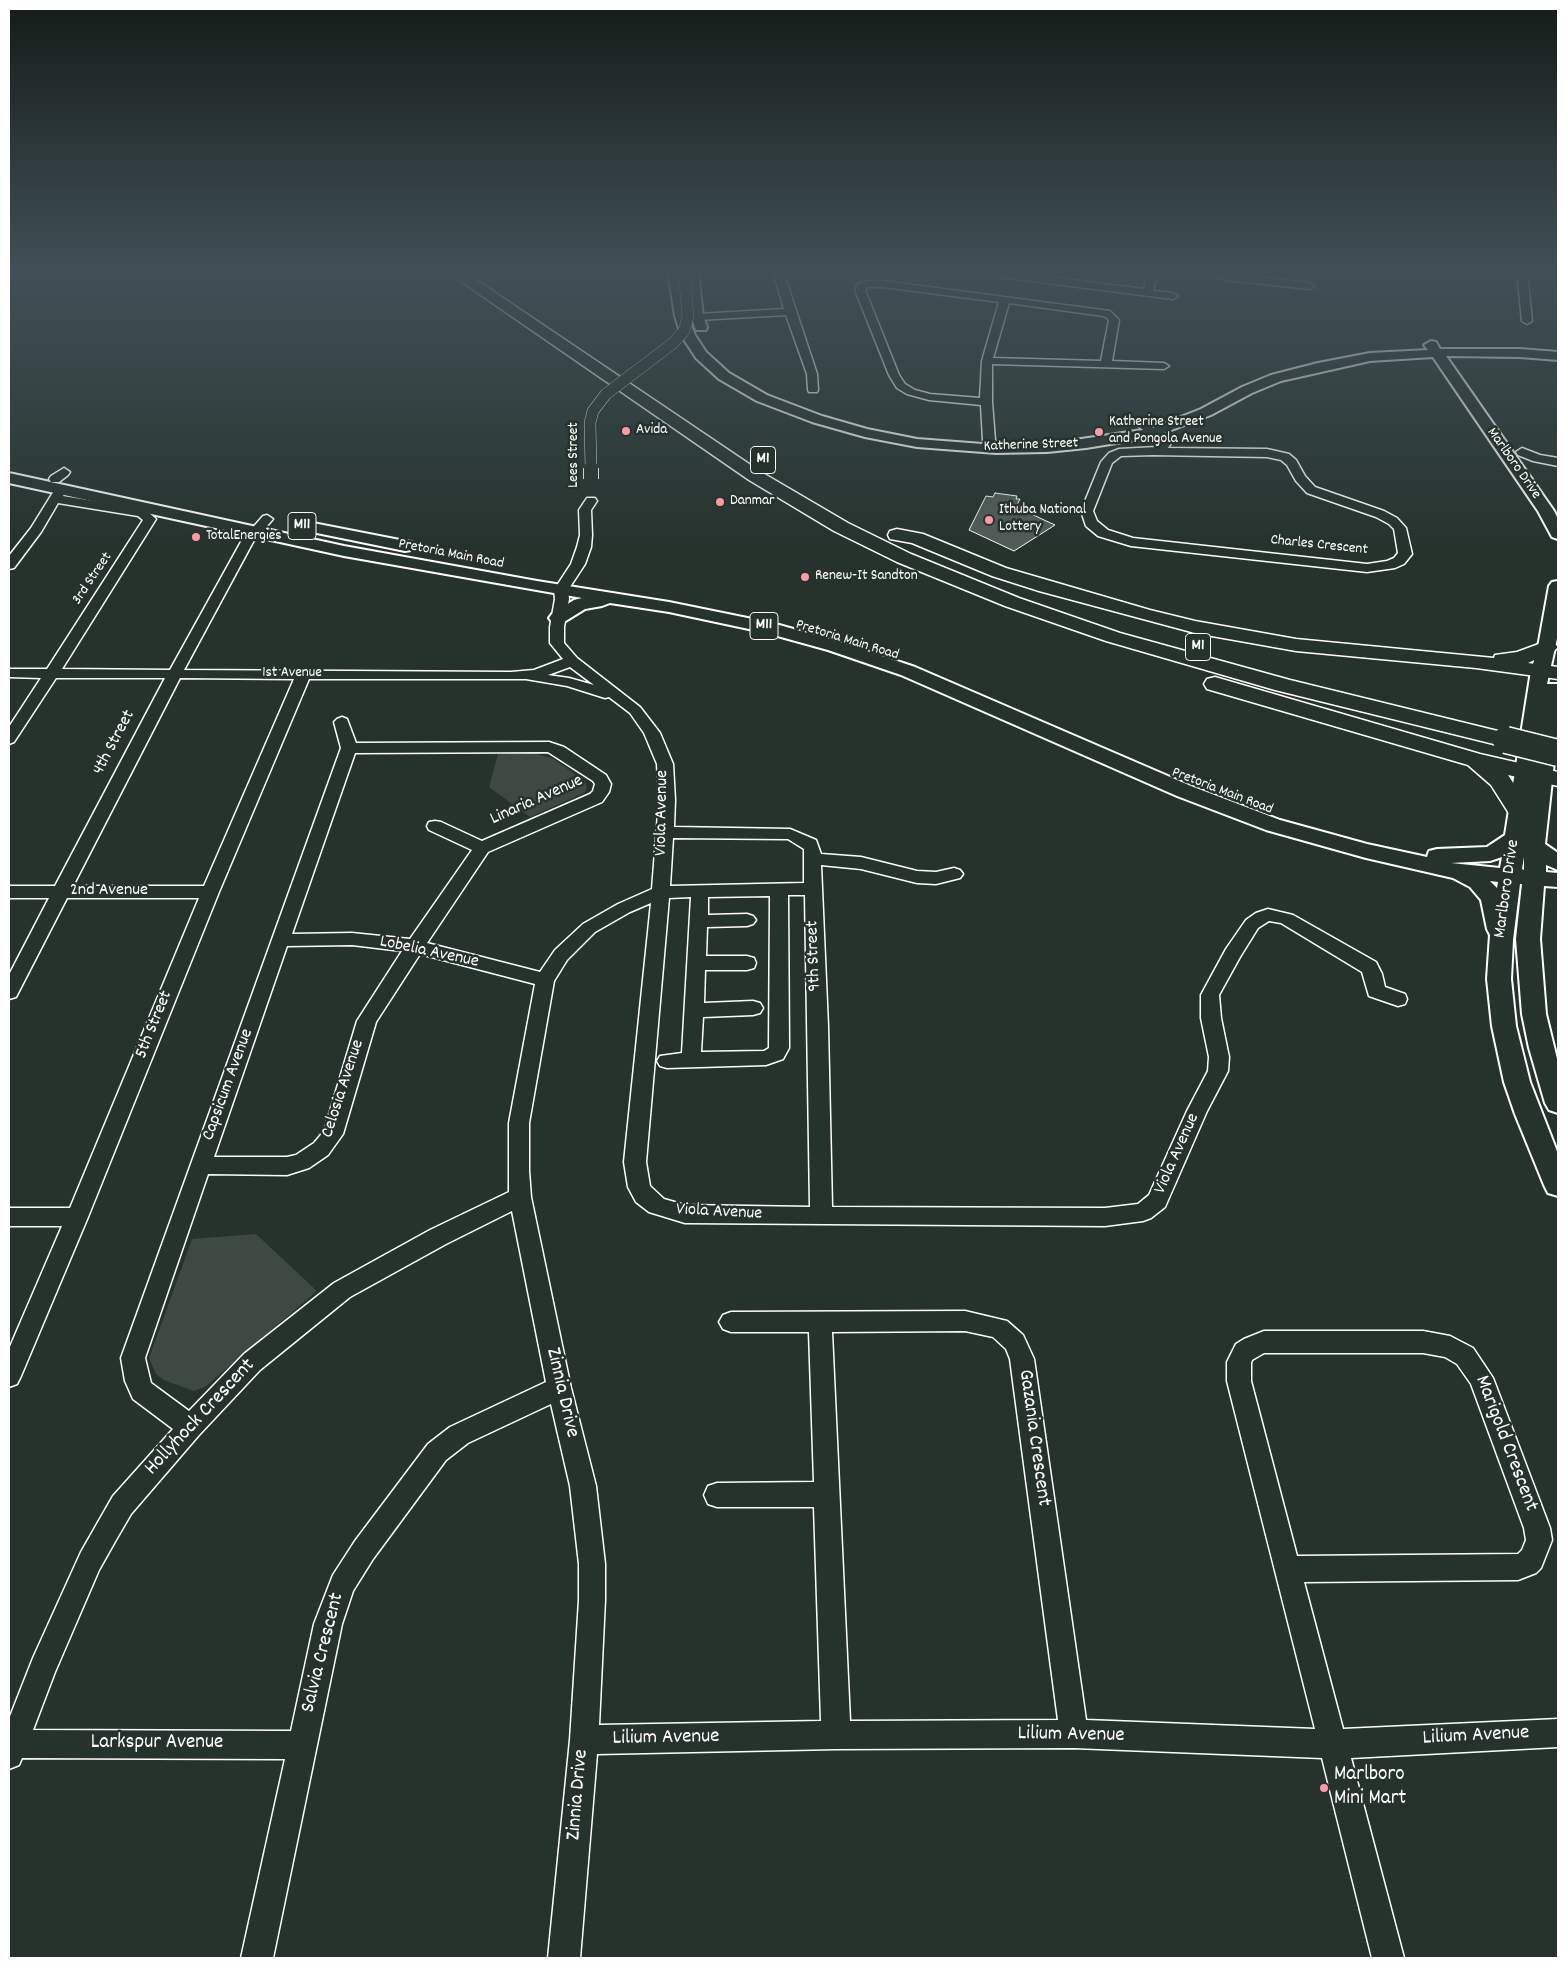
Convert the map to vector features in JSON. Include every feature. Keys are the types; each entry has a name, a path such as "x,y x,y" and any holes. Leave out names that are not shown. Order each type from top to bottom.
{"highway":[{"name":"M1","path":"587,363 755,476 832,522 904,558 1058,618 1188,659 1372,708 1507,733 1558,737"},
{"path":"619,365 676,402"},
{"name":"M1","path":"879,526 984,576 1078,610 1257,664 1507,733 1558,753"},
{"path":"898,535 916,538 999,572 1046,587 1196,627 1257,639 1321,648 1476,662 1551,672"},
{"path":"904,558 920,570 971,594 1114,651 1276,704 1476,760 1542,775"},
{"path":"1476,662 1521,658 1552,648"},
{"path":"1476,760 1500,780 1519,810"}],"main road":[{"name":"Katherine Street","path":"709,363 741,387 787,408 841,427 918,443 1061,447 1153,433 1206,412 1247,390 1293,373 1338,363"},
{"name":"Katherine Street","path":"1153,433 1183,411 1233,385 1291,365 1303,363"},
{"path":"1433,363 1449,371"},
{"name":"Marlboro Drive","path":"1446,363 1449,371 1546,511 1558,534"},
{"name":"Marlboro Drive","path":"1479,390 1558,505"},
{"name":"Pretoria Main Road","path":"9,470 59,485"},
{"name":"Pretoria Main Road","path":"9,478 59,485 262,525 422,549"},
{"name":"Pretoria Main Road","path":"262,525 353,553 766,617 845,638 959,680 1218,794 1298,821 1376,843 1512,871"},
{"name":"Pretoria Main Road","path":"440,552 569,587 626,600 760,625 863,655 946,686 1134,770 1228,808 1315,838 1456,871 1512,871"},
{"name":"Marlboro Drive","path":"1558,586 1542,775 1524,842 1512,871 1501,940 1499,980 1506,1035 1518,1082 1528,1114 1558,1185"},
{"path":"558,618 580,604 626,600"},
{"name":"Marlboro Drive","path":"1542,775 1519,810 1524,842 1534,873 1528,940 1529,973 1534,1014 1541,1048 1558,1103"},
{"path":"1437,856 1490,854 1524,842 1558,863"},
{"path":"1456,871 1478,882 1489,893 1501,940"},
{"name":"M11","path":"1512,871 1534,873 1558,871"},
{"name":"M11","path":"1534,873 1558,880"},
{"path":"1530,905 1558,891"}],"street":[{"name":"Lees Street","path":"569,587 596,543 596,509 591,501 590,423 593,411 606,394 647,363"},
{"path":"808,363 812,374 813,390"},
{"path":"889,363 901,386 911,392 929,397 986,402"},
{"path":"987,363 986,402 993,445"},
{"path":"1058,363 1164,366"},
{"path":"1153,433 1164,447 1153,451"},
{"name":"Charles Crescent","path":"1153,433 1196,451"},
{"name":"Charles Crescent","path":"1153,451 1267,453 1286,457 1292,463 1300,478 1311,490 1380,514 1393,521 1400,528 1404,543 1404,554 1399,561 1390,565 1367,568 1131,542 1103,533 1089,520 1088,511 1107,462 1118,453 1153,451"},
{"path":"1522,452 1555,461"},
{"path":"1535,470 1541,465 1555,461"},
{"path":"9,565 36,530 59,485"},
{"name":"3rd Street","path":"9,739 148,526 150,518 142,513 59,485"},
{"name":"4th Street","path":"9,992 175,673 239,555 262,525"},
{"name":"Viola Avenue","path":"569,587 558,618 557,642 560,648 572,661 635,710 652,733 665,764 667,800 661,892 636,1154 636,1175 639,1187 644,1196 657,1206 685,1214 821,1216 1105,1217 1143,1212 1157,1201 1197,1111 1218,1071"},
{"name":"1st Avenue","path":"9,673 511,676 536,674 572,661"},
{"name":"5th Street","path":"9,1376 77,1217 210,892 304,674"},
{"name":"Viola Avenue","path":"511,676 569,682 596,690 627,703"},
{"path":"342,722 349,748"},
{"name":"Linaria Avenue","path":"349,748 549,747 558,750 600,778 603,784 601,792 596,798 482,848 414,946"},
{"name":"Capsicum Avenue","path":"190,1427 142,1391 137,1380 133,1358 349,748"},
{"path":"435,826 482,848"},
{"name":"9th Street","path":"664,832 790,834 810,844 813,889 821,1216"},
{"path":"812,859 861,863 917,877 936,878 954,874"},
{"path":"661,892 813,889"},
{"path":"667,1061 766,1058 776,1054 779,1048 780,1007 780,890"},
{"path":"691,1060 700,891"},
{"name":"2nd Avenue","path":"9,892 210,892"},
{"name":"Zinnia Drive","path":"564,1958 584,1740 592,1600 592,1564 583,1486 559,1388 520,1197 517,1146 519,1123 545,980 561,955 590,928 624,908 661,892"},
{"path":"1218,1071 1219,1057 1211,1018 1210,995 1232,954 1252,924 1262,917 1277,916 1287,920 1365,965 1373,974 1376,991 1398,999"},
{"path":"699,921 747,920"},
{"name":"Lobelia Avenue","path":"281,940 352,939 414,946 545,980"},
{"name":"Celosia Avenue","path":"201,1165 287,1166 302,1162 321,1150 332,1134 367,1021 414,946"},
{"path":"697,963 747,963"},
{"path":"694,1010 753,1008"},
{"name":"Hollyhock Crescent","path":"11,1750 90,1562 108,1528 128,1498 190,1427 252,1362 342,1290 438,1237 520,1197"},
{"path":"9,1217 77,1217"},
{"name":"Gazania Crescent","path":"731,1322 965,1321 999,1328 1015,1342 1022,1359 1074,1734"},
{"path":"820,1322 836,1735"},
{"name":"Marigold Crescent","path":"1288,1569 1518,1567 1527,1564 1532,1559 1537,1551 1539,1540 1537,1528 1481,1378 1465,1356 1450,1347 1423,1342 1264,1342 1252,1346 1244,1352 1239,1362 1239,1381 1288,1569 1334,1744"},
{"name":"Salvia Crescent","path":"257,1958 332,1608 342,1584 364,1550 430,1460 446,1444 493,1418 559,1388"},
{"path":"717,1495 828,1494"},
{"name":"Lilium Avenue","path":"584,1740 836,1735 1074,1734 1334,1744 1558,1733"},
{"path":"1334,1744 1388,1958"},
{"name":"Larkspur Avenue","path":"11,1750 302,1745"}],"shaded area":[{"path":"533,753 552,758 585,781 587,788 584,793 530,817 489,787 498,754"},
{"path":"256,1234 317,1291 205,1387 194,1391 164,1380 156,1374 149,1358 192,1239"}],"building":[{"name":"Ithuba National Lottery","path":"995,493 1017,496 1016,499 1020,499 1016,507 1055,525 1014,551 969,530 986,496 993,497"}],"place":[{"name":"Avida","path":"626,431"},
{"name":"Katherine Street and Pongola Avenue","path":"1099,432"},
{"name":"Danmar","path":"720,502"},
{"name":"Ithuba National Lottery","path":"989,520"},
{"name":"TotalEnergies","path":"196,537"},
{"name":"Renew-It Sandton","path":"805,577"},
{"name":"Marlboro Mini Mart","path":"1324,1788"}]}
